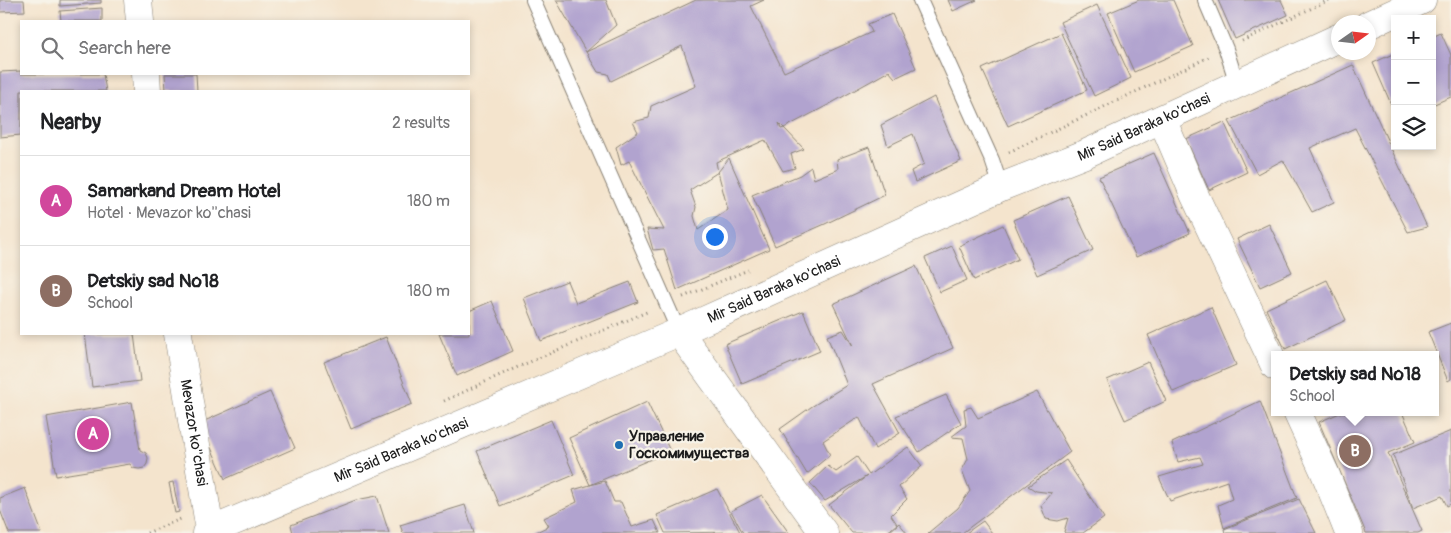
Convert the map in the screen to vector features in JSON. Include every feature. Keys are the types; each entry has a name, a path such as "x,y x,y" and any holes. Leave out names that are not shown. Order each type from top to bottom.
{"street":[{"path":"138,0 140,20"},
{"path":"1376,21 1422,0"},
{"name":"Mir Said Baraka ko'chasi","path":"207,524 679,332 1001,187 1085,154 1162,120 1331,41"},
{"path":"146,75 147,90"},
{"path":"1162,120 1194,194 1271,358"},
{"path":"679,332 824,533"},
{"name":"Mevazor ko''chasi","path":"178,335 207,524"},
{"path":"1299,416 1325,473 1349,533"}],"lane":[{"path":"533,0 668,303 679,332"},
{"path":"920,0 992,160 1001,187"},
{"path":"1205,0 1226,49 1237,84"}],"path":[{"path":"992,160 1329,0"},
{"path":"440,403 511,370 749,269"},
{"path":"147,533 207,524"}],"building":[{"path":"0,0 24,0 25,11 0,12"},
{"path":"60,0 101,0 101,3 60,6"},
{"path":"556,0 606,0 616,25 586,52"},
{"path":"696,0 764,0 751,6 784,72 872,32 868,24 892,14 916,68 895,78 889,71 784,128 804,149 791,154 795,168 783,171 765,140 716,162 718,172 729,158 769,249 677,290 664,249 653,250 647,229 664,230 629,161 621,165 616,147 638,132 633,122 649,118 651,106 696,86 682,46 611,81 608,74 598,72 586,52","holes":["718,172 728,210 698,230 694,216 696,207 690,190"]},
{"path":"948,0 977,0 953,11"},
{"path":"1139,0 1173,0 1193,46 1134,72 1108,13"},
{"path":"1218,0 1281,0 1288,15 1235,39"},
{"path":"1097,5 1131,78 1094,96 1060,22"},
{"path":"102,8 102,20 61,20 60,11"},
{"path":"1061,33 1087,90 1008,126 982,69"},
{"path":"1441,33 1451,55 1451,97 1436,103 1436,60 1436,35"},
{"path":"1391,55 1391,104 1373,63"},
{"path":"1353,65 1427,227 1408,232 1355,128 1310,148 1334,202 1312,212 1283,160 1257,174 1229,121"},
{"path":"20,71 20,75 103,75 106,90 20,90 20,135 0,137 0,72"},
{"path":"165,75 196,75 197,90 166,90"},
{"path":"934,97 961,161 915,182 911,171 924,164 913,134 888,146 881,125"},
{"path":"1224,122 1247,172 1209,190 1186,139"},
{"path":"869,147 885,195 775,246 752,195 800,175 811,167 814,179 838,169 837,159"},
{"path":"1154,153 1190,233 1136,257 1099,177"},
{"path":"1068,196 1093,250 1037,275 1013,220"},
{"path":"1269,224 1292,272 1260,287 1237,239"},
{"path":"1003,225 1018,259 974,280 959,246"},
{"path":"952,246 967,280 940,292 925,258"},
{"path":"916,266 953,348 873,384 900,433 875,449 859,417 823,441 830,455 807,474 780,429 847,385 827,336 843,330 853,346 833,304"},
{"path":"1327,280 1346,320 1285,349 1266,309"},
{"path":"567,281 576,303 630,282 638,302 541,341 524,298"},
{"path":"492,301 513,351 457,376 439,335 470,335 470,311"},
{"path":"1211,307 1236,365 1173,392 1148,335"},
{"path":"803,311 820,351 742,384 725,344"},
{"path":"1451,323 1451,379 1448,381 1439,359 1439,351 1436,351 1428,332"},
{"path":"85,335 134,335 140,381 92,387"},
{"path":"386,337 412,404 351,429 324,362"},
{"path":"1148,362 1166,401 1125,420 1107,380"},
{"path":"270,392 295,448 225,479 200,423"},
{"path":"1037,392 1070,452 962,533 928,533 958,508 970,491 962,470 968,459 963,438 951,437 966,426 964,409 971,407 978,418"},
{"path":"946,395 961,423 919,452 896,416"},
{"path":"1260,401 1297,498 1224,528 1218,505 1232,499 1227,481 1170,501 1159,477 1203,464 1200,457 1178,462 1172,443"},
{"path":"132,402 140,450 146,453 148,458 144,468 133,468 130,464 56,476 46,417"},
{"name":"Управление Госкомимущества","path":"647,402 670,451 590,485 569,438"},
{"path":"1333,416 1404,416 1415,442 1388,453 1422,531 1418,533 1366,533 1319,422"},
{"path":"551,420 574,475 500,506 477,451"},
{"path":"1451,431 1451,504 1447,506 1442,496 1413,508 1393,455"},
{"path":"908,447 922,466 899,487 907,499 891,515 897,524 886,533 852,533 829,505 867,476 825,501 810,483 828,466 836,472 857,457 869,475"},
{"path":"1066,460 1104,518 1083,533 1064,532 1068,518 1058,521 1046,519 1041,506 1052,493 1036,491 1028,486"},
{"path":"605,481 614,502 621,502 632,527 654,520 660,533 534,533 549,526 544,518 577,502 573,490"},
{"path":"173,482 179,512 175,513 169,483"},
{"path":"25,488 42,533 9,533 0,510 0,498"},
{"path":"717,489 740,532 665,533 657,515"},
{"path":"762,495 789,533 743,533 731,511"},
{"path":"377,496 389,533 293,533 291,525 356,500"},
{"path":"1299,499 1316,533 1225,533 1224,529"},
{"path":"465,505 474,533 403,533 400,525"},
{"path":"983,521 992,533 966,533"},
{"path":"899,523 907,533 888,533"}],"place":[{"name":"Samarkand Dream Hotel","path":"93,434"},
{"name":"Управление Госкомимущества","path":"619,445"},
{"name":"Detskiy sad №18","path":"1355,451"}]}
